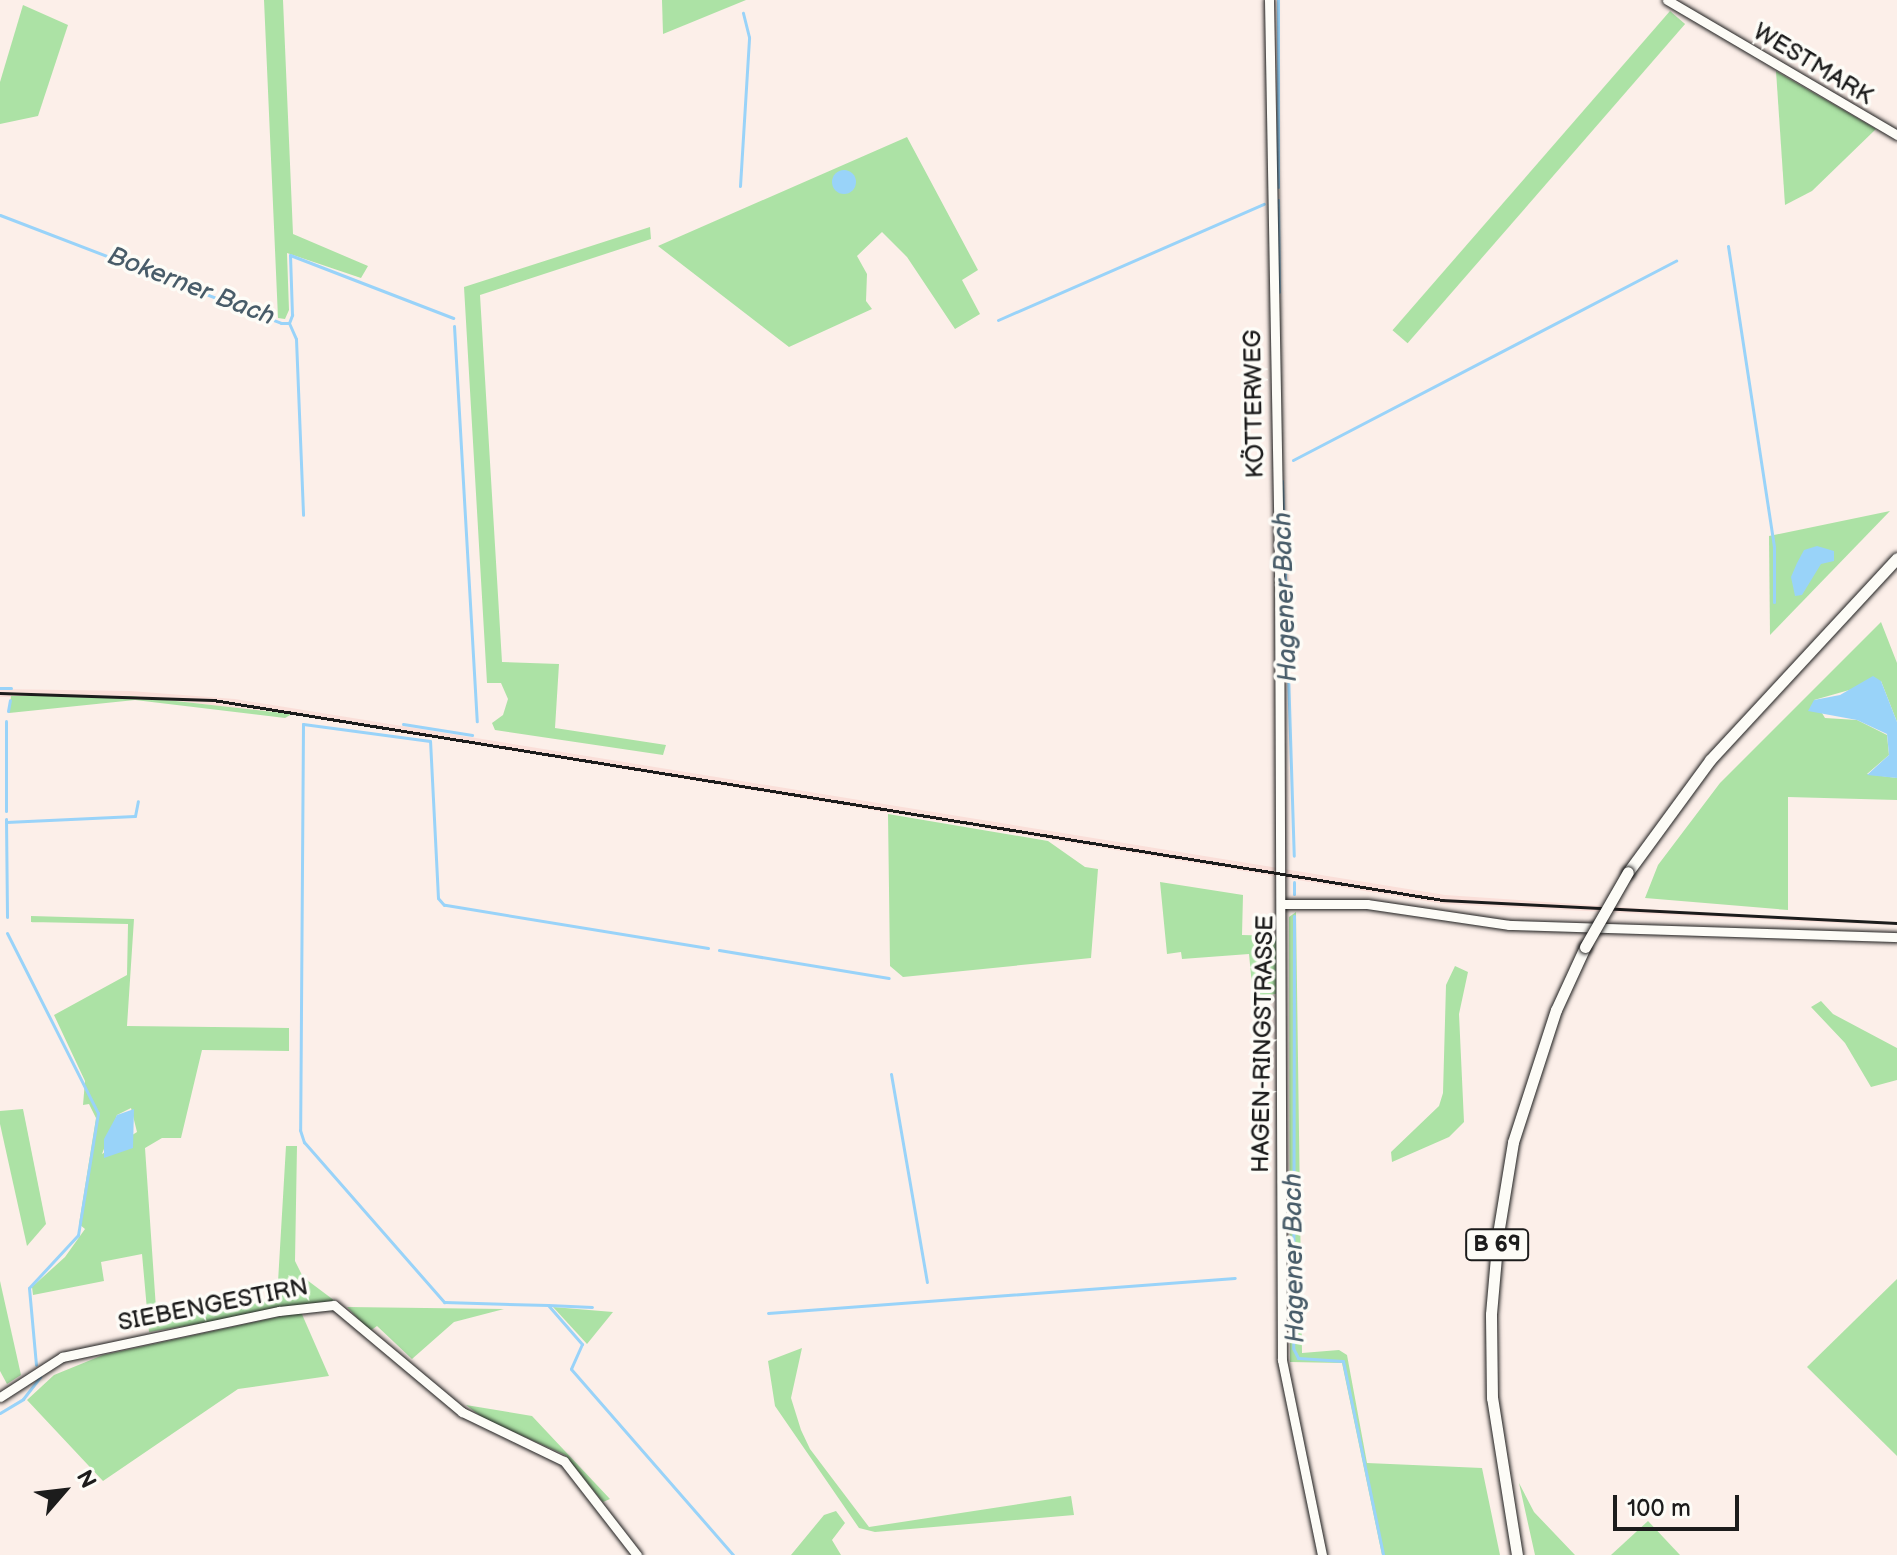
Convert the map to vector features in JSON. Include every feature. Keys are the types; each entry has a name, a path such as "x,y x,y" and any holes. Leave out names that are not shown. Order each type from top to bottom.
{"main road":[{"name":"B 69","path":"1517,1555 1492,1398 1491,1314 1498,1234 1517,1129 1556,1010 1585,947 1628,872 1710,760 1897,558"}],"street":[{"name":"KÖTTERWEG","path":"1269,0 1283,904"},
{"name":"WESTMARK","path":"1667,0 1897,135"},
{"name":"HAGEN-RINGSTRASSE","path":"1322,1555 1282,1360 1283,904 1367,904 1509,925 1897,937"},
{"name":"SIEBENGESTIRN","path":"0,1397 62,1357 279,1311 334,1305 462,1412 564,1461 637,1555"}],"shaded area":[{"path":"0,689 130,691 235,699 1445,895 1897,926 1444,904 288,714 131,696 0,697"}],"green space":[{"path":"264,0 283,0 293,234 368,266 361,278 287,253 289,310 285,319 278,318"},
{"path":"662,0 746,0 663,34"},
{"path":"23,5 68,25 38,116 0,124 0,82"},
{"path":"1670,11 1685,24 1408,343 1392,330"},
{"path":"1776,71 1876,129 1812,191 1785,205"},
{"path":"907,137 978,270 962,280 980,314 955,329 907,257 882,232 857,256 867,274 866,301 872,309 789,347 658,246"},
{"path":"650,227 651,239 480,295 502,662 559,664 555,728 666,745 663,755 495,730 492,723 503,715 508,699 501,683 487,683 464,287"},
{"path":"1890,511 1770,635 1769,536"},
{"path":"1881,622 1897,663 1897,722 1881,681 1814,700 1825,718 1857,720 1887,735 1889,755 1867,774 1897,778 1897,800 1788,797 1788,910 1645,898 1658,865 1720,783"},
{"path":"11,696 131,696 292,714 285,718 135,700 9,713"},
{"path":"888,814 1048,841 1085,867 1098,869 1091,958 903,977 890,966"},
{"path":"1160,882 1243,895 1242,935 1277,936 1276,994 1253,996 1249,954 1182,959 1181,952 1167,954"},
{"path":"1296,912 1302,1353 1339,1350 1347,1355 1367,1463 1482,1468 1500,1555 1382,1555 1342,1363 1290,1362 1289,917"},
{"path":"31,916 134,919 127,1026 289,1028 289,1051 202,1050 181,1138 162,1138 145,1148 157,1323 277,1299 286,1146 297,1146 295,1261 303,1277 335,1301 149,1332 142,1254 101,1262 104,1281 33,1295 32,1287 65,1257 85,1229 79,1224 96,1118 89,1104 83,1105 85,1081 54,1015 127,975 128,924 31,922","holes":["131,1108 137,1132 102,1154 117,1115"]},
{"path":"1455,966 1468,972 1459,1014 1464,1122 1449,1137 1392,1162 1391,1152 1439,1106 1443,1093 1446,985"},
{"path":"1821,1001 1833,1014 1897,1048 1897,1080 1871,1087 1845,1043 1811,1007"},
{"path":"23,1109 46,1224 27,1246 0,1124 0,1111"},
{"path":"1897,1279 1897,1456 1807,1367"},
{"path":"0,1281 21,1375 7,1384 0,1371"},
{"path":"347,1307 504,1309 454,1322 412,1359 377,1326 370,1331"},
{"path":"553,1307 613,1312 587,1344"},
{"path":"301,1312 329,1376 238,1389 103,1481 27,1400 54,1375 103,1355"},
{"path":"802,1348 791,1398 801,1430 810,1449 869,1527 1071,1496 1074,1515 875,1532 859,1528 775,1406 768,1361"},
{"path":"466,1405 532,1416 610,1499 603,1502 565,1455 483,1418"},
{"path":"1519,1483 1534,1512 1575,1555 1535,1555"},
{"path":"836,1511 845,1523 832,1540 841,1555 791,1555 824,1515"},
{"path":"1648,1521 1680,1555 1611,1555"}],"water":[{"path":"844,170 853,173 856,182 853,191 844,194 835,191 832,182 835,173"},
{"path":"1817,546 1834,551 1834,561 1821,564 1802,595 1795,596 1791,577 1797,563 1804,550"},
{"path":"1873,676 1881,681 1897,722 1897,778 1867,775 1889,755 1887,734 1857,720 1808,711 1814,700 1840,695"},
{"path":"134,1109 133,1148 104,1158 104,1139 117,1115"}],"waterway":[{"name":"Hagener Bach","path":"1278,0 1278,187"},
{"path":"740,186 749,37 743,13"},
{"name":"Hagener Bach","path":"1278,200 1279,292"},
{"path":"998,320 1264,204"},
{"name":"Bokerner Bach","path":"0,215 281,323 289,323 292,315 290,255 453,318"},
{"path":"1728,246 1774,548 1774,602"},
{"path":"1293,460 1676,261"},
{"path":"289,323 296,339 303,515"},
{"path":"454,326 477,721"},
{"name":"Hagener Bach","path":"1282,481 1294,856"},
{"path":"0,688 11,688"},
{"path":"8,711 10,700"},
{"path":"6,721 6,811"},
{"path":"708,948 444,905 438,898 430,741 303,724 300,1130 304,1142 444,1302 548,1305 582,1344 571,1369 733,1555"},
{"path":"403,724 472,735"},
{"path":"6,822 135,816 138,801"},
{"path":"6,819 7,917"},
{"name":"Hagener Bach","path":"1294,882 1294,894"},
{"name":"Hagener Bach","path":"1294,916 1293,1348 1298,1358 1343,1361 1383,1555"},
{"path":"7,933 98,1113 78,1235 29,1288 36,1365"},
{"path":"719,950 889,978"},
{"path":"891,1074 927,1282"},
{"path":"768,1313 1235,1278"},
{"path":"548,1305 592,1307"},
{"path":"0,1413 23,1399 40,1377"}],"railway":[{"path":"0,693 213,700 1443,900 1897,923"}]}
